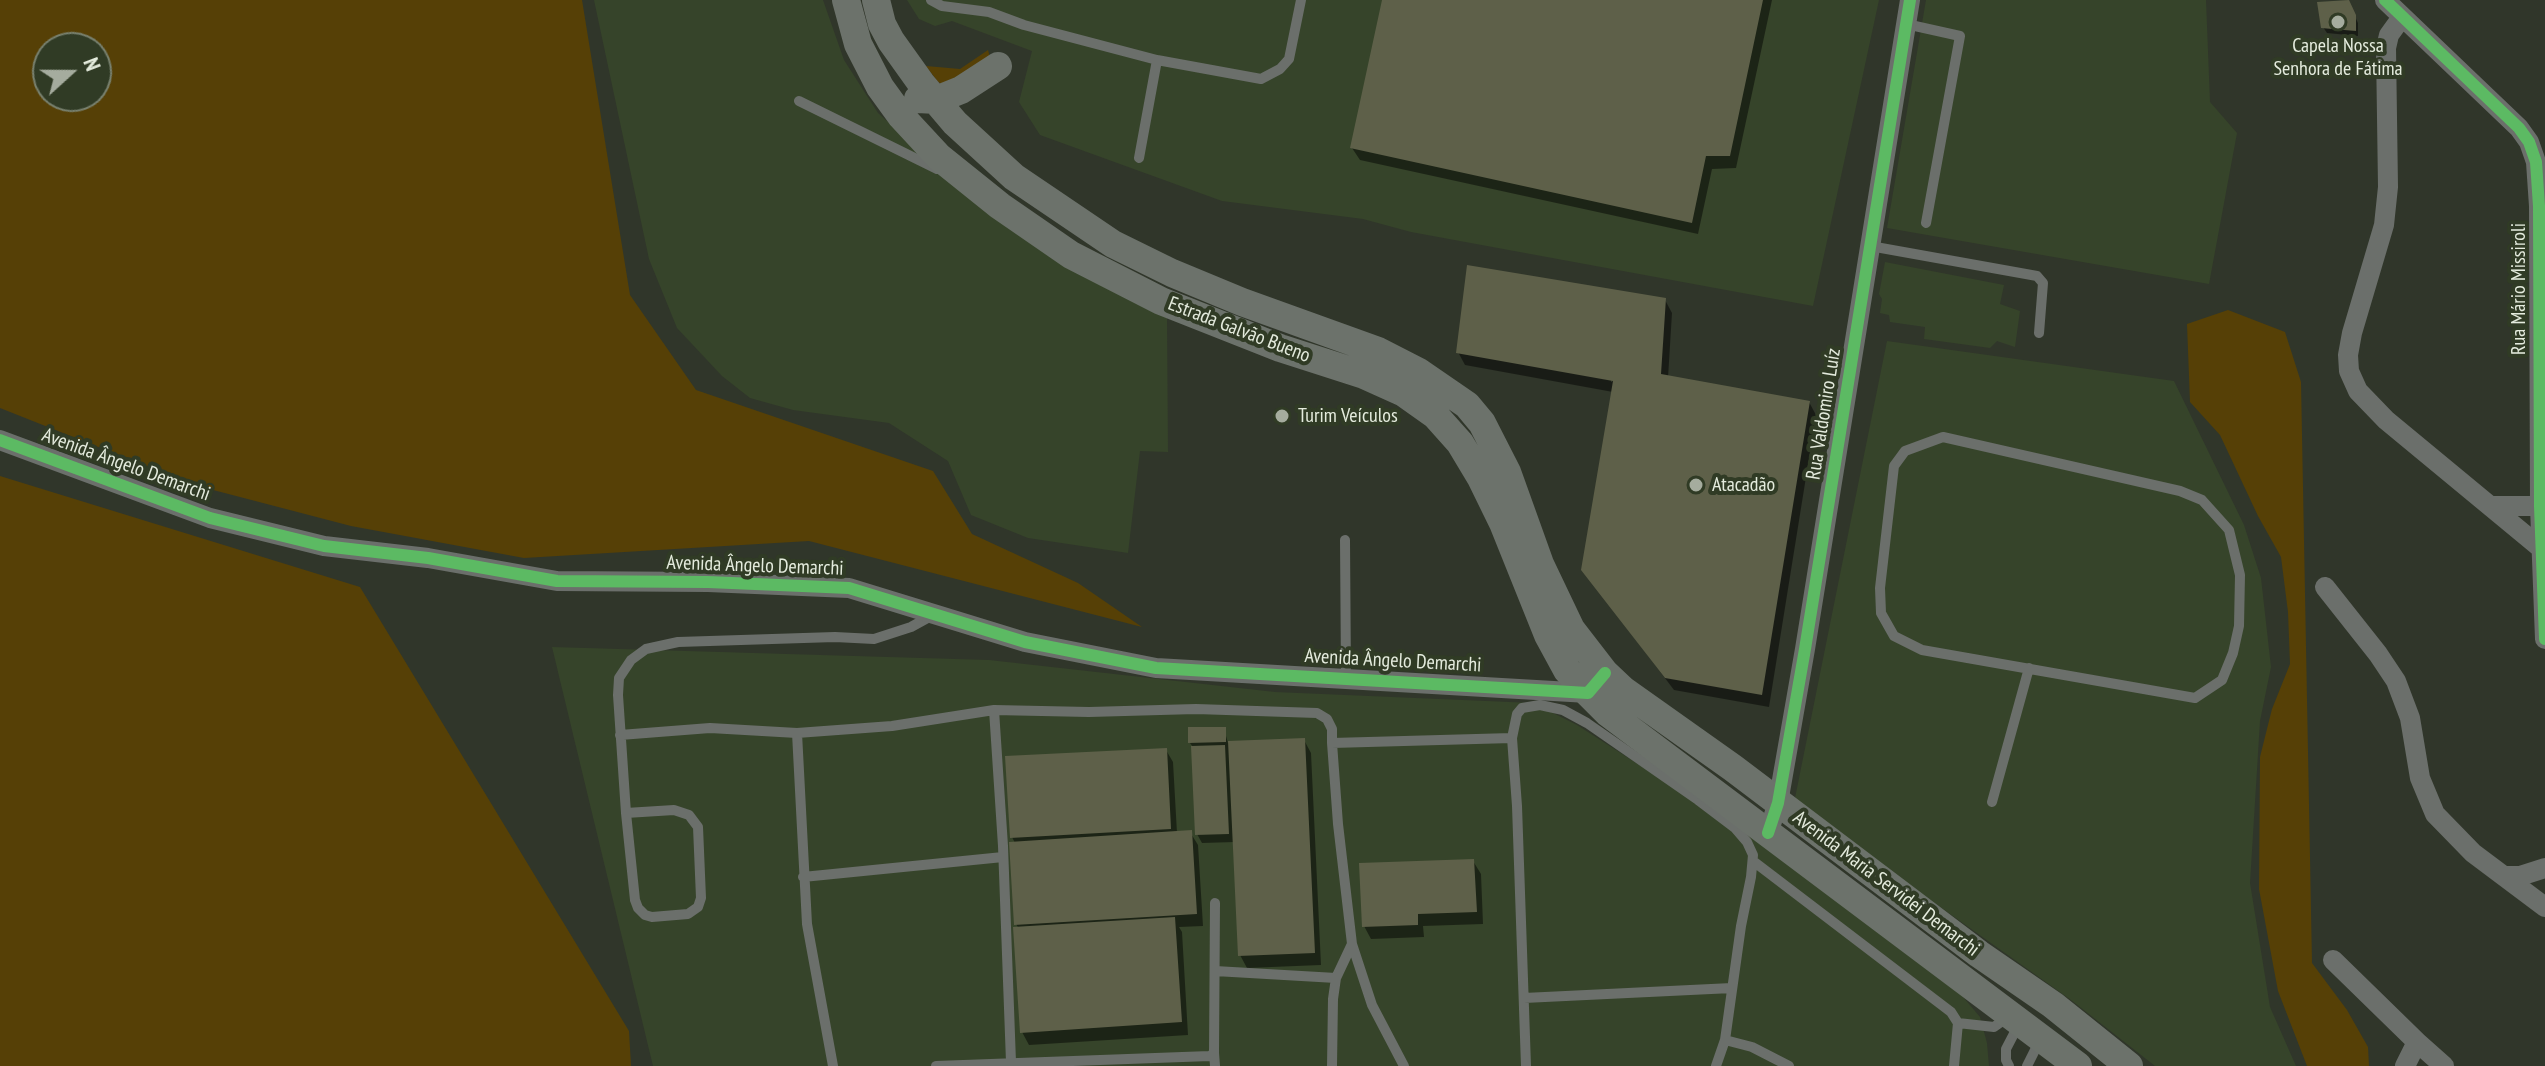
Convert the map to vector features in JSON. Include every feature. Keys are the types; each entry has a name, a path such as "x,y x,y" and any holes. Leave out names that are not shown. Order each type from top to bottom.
{"main road":[{"name":"Estrada Galvão Bueno","path":"846,0 858,44 880,87 901,116 939,157 1000,206 1071,255 1161,301 1280,348 1364,375 1404,393 1435,415 1460,443 1481,478 1508,535 1548,635 1567,670 1596,683"},
{"path":"863,0 865,12 893,75 908,94 920,100 936,100 961,90 998,66"},
{"name":"Estrada Galvão Bueno","path":"876,0 882,24 891,41 936,100 955,123 1014,177 1113,244 1242,302 1378,351 1419,372 1467,405 1482,423 1507,472 1540,564 1596,683"},
{"name":"Avenida Maria Servidei Demarchi","path":"1596,683 1623,690 1979,954 2053,1005 2129,1066"},
{"name":"Avenida Maria Servidei Demarchi","path":"1596,683 1608,713 2078,1066"}],"street":[{"name":"Rua Valdomiro Luíz","path":"1768,833 1778,803 1910,0"},
{"name":"Rua Mário Missiroli","path":"2385,0 2519,128 2529,142 2536,162 2539,206 2540,506 2545,639"},
{"path":"2402,17 2389,35 2386,48 2388,187 2384,225 2352,333 2349,371 2358,391 2386,420 2542,549"},
{"name":"Avenida Ângelo Demarchi","path":"0,440 210,518 324,546 428,558 557,581 708,582 849,588 1025,642 1156,668 1346,679 1596,683"},
{"path":"2492,506 2540,506"},
{"path":"2325,587 2396,681 2410,718 2420,778 2435,814 2455,837 2545,907"},
{"path":"2504,876 2520,876 2545,868"},
{"path":"2333,960 2444,1066"},
{"path":"2405,1066 2417,1042"}],"lane":[{"path":"931,0 942,6 989,12 1024,25 1157,60 1261,79 1280,69 1289,59 1301,0"},
{"path":"1906,24 1960,36 1926,223"},
{"path":"1139,158 1157,60"},
{"path":"799,101 972,183"},
{"path":"1870,246 2037,276 2043,283 2039,333"},
{"path":"1943,437 2180,491 2202,500 2229,530 2240,575 2239,626 2222,680 2195,698 2029,668 1922,650 1894,636 1887,624 1881,613 1880,588 1894,466 1905,451 1943,437"},
{"path":"1345,540 1346,679"},
{"path":"626,813 674,810 689,815 698,827 701,898 698,907 688,914 652,917 638,908 626,813 619,678 631,660 646,649 678,642 835,637 874,639 911,627 936,613"},
{"path":"1992,802 2029,668"},
{"path":"1526,1066 1512,738 1515,719 1522,708 1540,705 1563,710 1587,723 1735,828 1747,842 1753,861 1725,1040 1716,1066"},
{"path":"620,735 710,728 797,733 892,726 994,710 1089,712 1196,709 1299,710 1317,713 1327,719 1332,729 1338,824 1352,944 1372,1005 1404,1066"},
{"path":"994,710 1011,1062"},
{"path":"797,733 807,924 833,1066"},
{"path":"1332,743 1512,738"},
{"path":"803,877 1003,857"},
{"path":"1753,861 1951,1012 1958,1023 1954,1066"},
{"path":"1215,903 1215,1066"},
{"path":"1332,1066 1336,978 1352,944"},
{"path":"1215,971 1336,978"},
{"path":"1524,998 1732,988"},
{"path":"1958,1023 1994,1027 2023,1025"},
{"path":"2009,1066 2006,1049 2023,1025"},
{"path":"2023,1025 2027,1066"},
{"path":"1725,1040 1752,1047 1789,1066"},
{"path":"936,1066 1210,1056 1214,1053"}],"shaded area":[{"path":"0,0 582,0 630,295 696,390 933,471 972,534 1078,583 1142,627 809,541 524,558 351,526 194,485 0,408"},
{"path":"594,0 823,0 844,60 878,113 1009,229 1167,318 1168,452 1140,451 1128,553 1028,538 971,515 948,461 889,423 793,410 750,398 722,376 677,328 649,259"},
{"path":"907,0 1879,0 1813,306 1411,232 1363,219 1222,201 1040,135 1019,102 1032,51 952,21 935,26 919,19"},
{"path":"1926,0 2206,0 2210,102 2237,133 2209,284 1887,228"},
{"path":"988,50 990,57 944,85 926,66 960,69"},
{"path":"1885,262 2004,285 2000,304 2020,311 2015,347 1997,341 1990,348 1924,339 1925,327 1890,322 1889,315 1880,313 1882,299 1879,294"},
{"path":"2228,310 2285,332 2301,382 2312,963 2347,1010 2368,1047 2369,1066 2307,1066 2278,991 2259,889 2260,757 2272,709 2290,664 2281,557 2220,435 2190,402 2187,324"},
{"path":"1887,341 2174,381 2244,525 2261,578 2271,667 2260,721 2250,883 2270,1007 2296,1066 2155,1066 2071,1000 1794,803"},
{"path":"0,476 360,587 629,1031 631,1066 0,1066"},
{"path":"552,647 989,660 1275,692 1533,703 1577,725 1775,852 1958,991 1980,1017 1989,1066 653,1066"}],"building":[{"path":"1382,0 1763,0 1730,156 1706,156 1692,223 1350,148"},
{"name":"Capela Nossa Senhora de Fátima","path":"2349,0 2356,15 2356,31 2321,28 2317,2"},
{"name":"Atacadão","path":"1467,265 1666,298 1661,374 1810,401 1762,695 1665,678 1581,570 1613,381 1456,353"},
{"path":"1188,727 1226,727 1226,742 1188,743"},
{"path":"1305,738 1315,953 1238,956 1228,741"},
{"path":"1225,745 1229,834 1195,835 1191,746"},
{"path":"1167,748 1171,829 1010,838 1005,756"},
{"path":"1192,830 1197,914 1014,925 1009,842"},
{"path":"1474,859 1477,912 1418,914 1418,925 1362,927 1359,863"},
{"path":"1175,917 1182,1022 1020,1033 1013,927"}],"cycle path":[{"path":"1768,833 1778,803 1805,649 1910,0"},
{"path":"2385,0 2519,128 2529,142 2536,162 2539,206 2540,506 2545,639"},
{"path":"0,440 210,518 324,546 428,558 557,581 708,582 849,588 1025,642 1156,668 1588,693 1605,673"}],"place":[{"name":"Capela Nossa Senhora de Fátima","path":"2338,22"},
{"name":"Turim Veículos","path":"1282,416"},
{"name":"Atacadão","path":"1696,485"}]}
